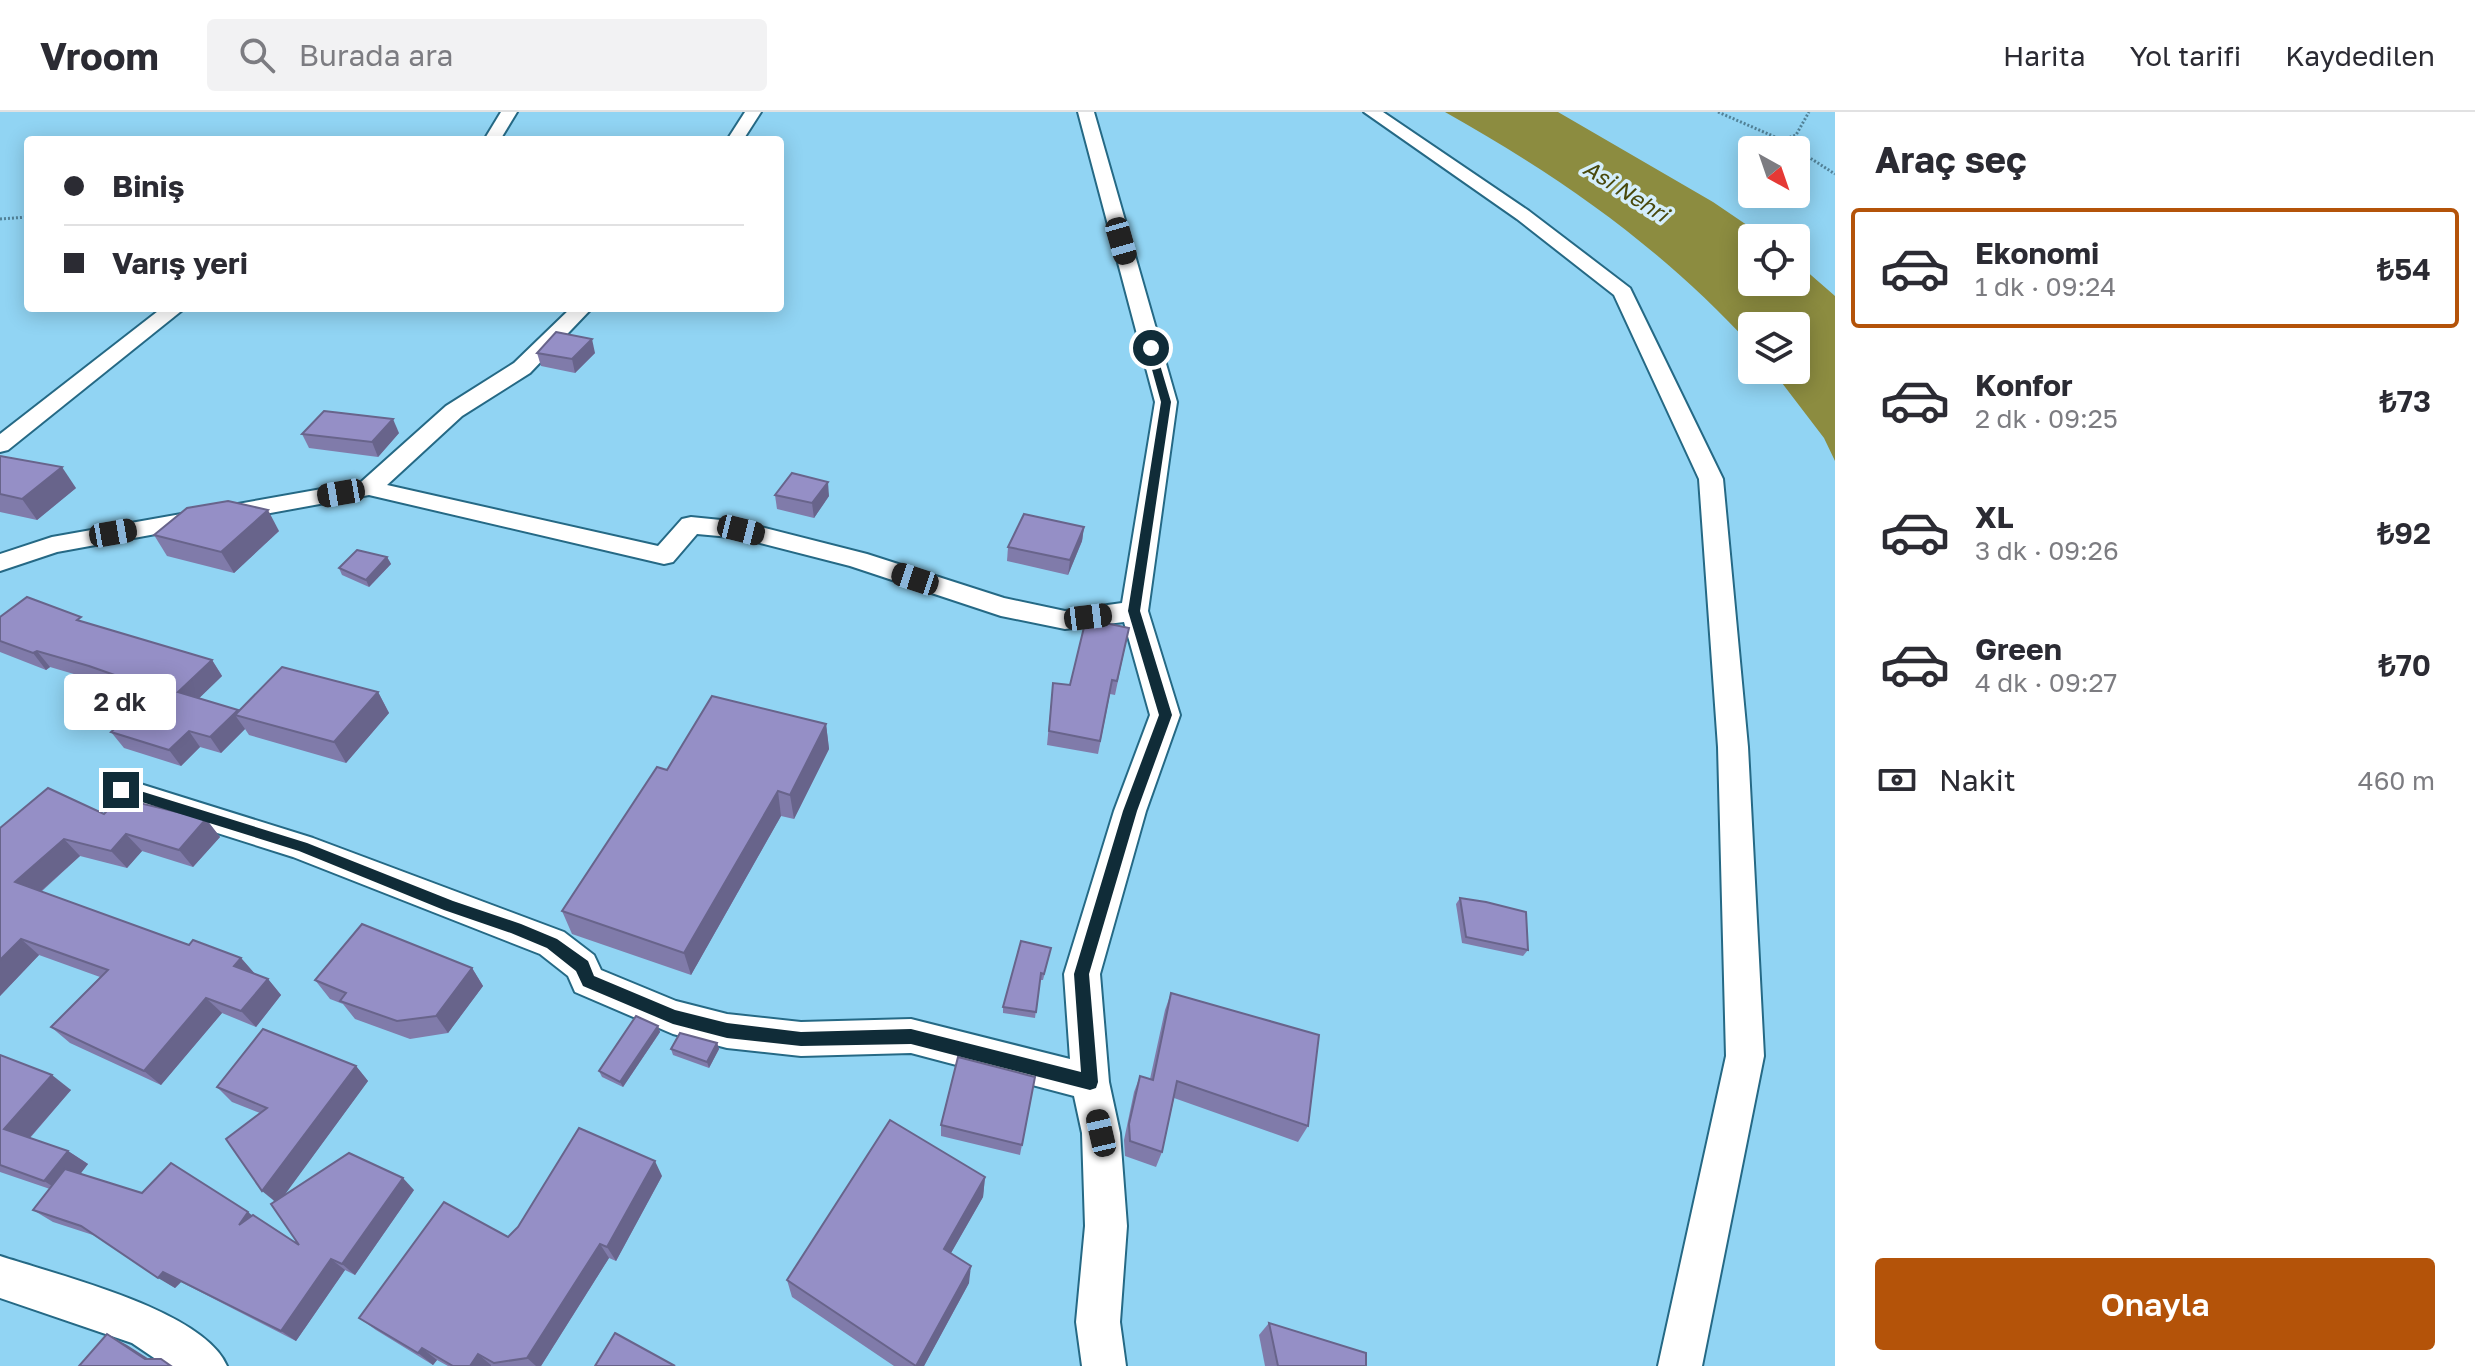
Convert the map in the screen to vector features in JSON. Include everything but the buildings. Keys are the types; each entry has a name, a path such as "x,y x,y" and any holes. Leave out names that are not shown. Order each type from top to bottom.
{"street":[{"path":"494,136 509,112"},
{"path":"738,136 753,112"},
{"path":"1086,112 1166,402 1134,611 1165,715 1130,811 1082,974 1090,1082 1101,1133 1106,1226 1098,1322 1104,1366"},
{"path":"1372,112 1523,215 1623,292 1711,479 1733,747 1745,1056 1680,1366"},
{"path":"0,445 170,312"},
{"path":"369,488 454,411 522,368 578,312"},
{"path":"0,563 67,542 369,488 664,556 691,525 741,530 858,560 1001,607 1065,620 1134,611"},
{"path":"121,790 302,847 540,938 582,966 588,981 673,1017 727,1031 801,1039 911,1036 1090,1082"},
{"path":"0,1277 144,1325 205,1366"}],"path":[{"path":"1718,112 1773,136"},
{"path":"1793,136 1809,112"},
{"path":"1810,158 1835,174"},
{"path":"0,219 24,217"}],"water":[{"name":"Asi Nehri","path":"1445,112 1558,112 1745,224 1738,224 1738,296 1810,296 1810,274 1835,296 1835,461 1824,438 1783,384 1810,384 1810,312 1738,312 1738,332 1682,277 1608,217 1489,137"}],"route":[{"path":"121,790 302,847 552,943 582,966 588,981 673,1017 727,1031 801,1039 911,1036 1090,1082 1082,974 1130,811 1165,715 1134,611 1166,402 1151,348"}]}
